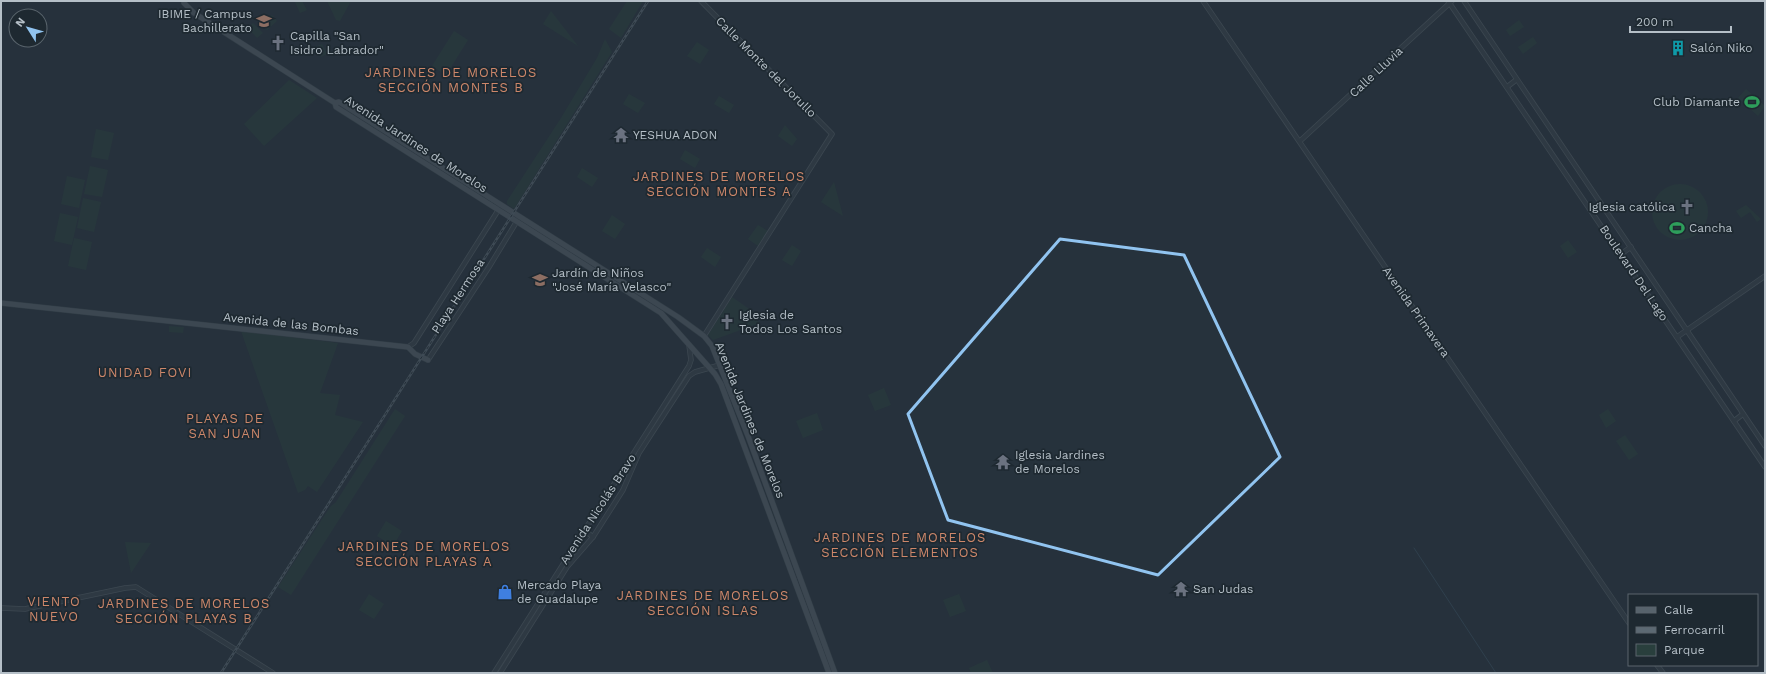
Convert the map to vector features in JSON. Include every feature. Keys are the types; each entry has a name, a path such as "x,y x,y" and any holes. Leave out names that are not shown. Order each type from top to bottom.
{"main road":[{"path":"185,2 194,13 335,103"},
{"name":"Avenida Jardines de Morelos","path":"335,103 339,102 416,151 661,313 688,343 721,384 778,526"},
{"name":"Avenida Jardines de Morelos","path":"335,103 336,106 413,156 500,207 517,221 678,317 704,336 712,346 720,365 825,655 829,673"},
{"path":"413,156 416,151"},
{"name":"Avenida de las Bombas","path":"1,302 408,347"},
{"path":"672,325 678,317"},
{"name":"Playa Hermosa","path":"408,347 415,354 428,360"},
{"name":"Avenida Jardines de Morelos","path":"825,655 835,673"}],"street":[{"name":"Calle Monte del Jorullo","path":"701,1 832,134 704,336"},
{"name":"Avenida Primavera","path":"1203,1 1628,622"},
{"name":"Boulevard Del Lago","path":"1464,1 1765,446"},
{"name":"Calle Lluvia","path":"1300,141 1450,2"},
{"name":"Boulevard Del Lago","path":"1450,2 1765,467"},
{"path":"1507,87 1516,80"},
{"path":"408,347 414,343 500,207"},
{"name":"Playa Hermosa","path":"428,360 489,267 517,221"},
{"path":"1621,254 1631,247"},
{"path":"1677,337 1765,276"},
{"name":"Avenida Nicolás Bravo","path":"500,673 567,567 593,537 623,490 634,465 678,388 691,360 688,343"},
{"name":"Avenida Nicolás Bravo","path":"494,673 584,530 678,388 695,372 720,365"},
{"path":"1734,421 1743,414"},
{"path":"628,463 634,465"},
{"path":"606,496 613,504"},
{"path":"584,530 593,537"},
{"path":"1,608 19,609 136,587 273,673"},
{"path":"513,642 518,645"}],"highlighted area":[{"path":"1060,239 1184,255 1280,457 1158,575 948,520 908,414"}],"green space":[{"path":"302,1 307,10 300,13 295,2"},
{"path":"327,1 351,1 340,21 336,20"},
{"path":"627,1 643,1 621,38 609,29"},
{"path":"551,11 578,46 543,24"},
{"path":"272,15 277,21 267,30 261,24"},
{"path":"1519,20 1524,27 1510,36 1506,30"},
{"path":"253,23 263,33 257,38 248,28"},
{"path":"454,31 468,40 446,75 432,66"},
{"path":"1533,37 1537,43 1523,54 1518,47"},
{"path":"605,39 612,52 514,209 507,204 507,201 561,118 597,58"},
{"path":"697,42 709,50 700,64 687,56"},
{"path":"322,44 327,54 321,57 317,46"},
{"path":"289,80 317,98 264,146 244,124"},
{"name":"Club Diamante","path":"1746,89 1765,106 1758,116 1738,98"},
{"path":"629,94 645,103 638,113 623,104"},
{"path":"719,96 734,105 729,113 714,104"},
{"path":"785,125 797,139 792,146 778,136"},
{"path":"96,129 114,133 108,160 91,157"},
{"path":"685,150 700,159 695,168 680,159"},
{"path":"90,166 108,170 102,197 84,194"},
{"path":"582,168 598,178 592,187 577,177"},
{"path":"67,176 85,180 79,208 61,204"},
{"path":"834,182 843,216 821,202"},
{"path":"1675,184 1685,184 1700,192 1706,201 1708,212 1706,223 1700,232 1685,240 1675,240 1664,235 1657,228 1652,217 1652,207 1657,196 1664,189"},
{"path":"83,198 101,202 94,232 77,228"},
{"path":"1746,205 1761,219 1757,222 1750,212 1741,218 1736,211"},
{"path":"60,213 78,217 72,245 54,241"},
{"path":"612,215 625,224 615,239 602,231"},
{"path":"758,225 768,231 758,246 748,239"},
{"path":"74,238 92,242 86,270 68,266"},
{"path":"1568,240 1577,252 1568,258 1560,246"},
{"path":"792,245 801,251 792,266 782,260"},
{"path":"707,248 721,257 715,267 701,257"},
{"path":"732,297 755,313 752,317 760,323 713,340 708,335"},
{"path":"169,326 184,327 183,333 169,332"},
{"path":"241,331 338,343 320,393 340,395 335,415 363,422 317,492 308,486 305,490 298,493"},
{"path":"884,388 891,405 875,411 868,395"},
{"path":"395,409 405,416 291,595 278,587 330,507 336,502"},
{"path":"1608,409 1616,421 1606,428 1599,415"},
{"path":"817,413 823,430 803,438 796,421"},
{"path":"1625,435 1638,454 1629,460 1616,441"},
{"path":"386,521 402,531 393,546 377,536"},
{"path":"125,542 151,543 131,573"},
{"path":"369,594 384,604 374,619 359,610"},
{"path":"959,594 966,611 950,617 943,600"},
{"path":"987,660 993,673 971,673 969,668"}],"waterway":[{"path":"1414,548 1496,673"}],"railway":[{"path":"221,673 648,1"}],"place":[{"name":"IBIME / Campus Bachillerato","path":"264,21"},
{"name":"Capilla \"San Isidro Labrador\"","path":"278,43"},
{"name":"Salón Niko","path":"1678,48"},
{"name":"Club Diamante","path":"1752,102"},
{"name":"YESHUA ADON","path":"621,135"},
{"name":"Iglesia católica","path":"1687,207"},
{"name":"Cancha","path":"1677,228"},
{"name":"Jardín de Niños \"José María Velasco\"","path":"540,280"},
{"name":"Iglesia de Todos Los Santos","path":"727,322"},
{"name":"Iglesia Jardines de Morelos","path":"1003,462"},
{"name":"San Judas","path":"1181,589"},
{"name":"Mercado Playa de Guadalupe","path":"505,592"}],"district":[{"name":"JARDINES DE MORELOS SECCIÓN MONTES B","path":"451,80"},
{"name":"JARDINES DE MORELOS SECCIÓN MONTES A","path":"719,184"},
{"name":"UNIDAD FOVI","path":"145,372"},
{"name":"PLAYAS DE SAN JUAN","path":"225,426"},
{"name":"JARDINES DE MORELOS SECCIÓN ELEMENTOS","path":"900,544"},
{"name":"JARDINES DE MORELOS SECCIÓN PLAYAS A","path":"424,554"},
{"name":"JARDINES DE MORELOS SECCIÓN ISLAS","path":"703,602"},
{"name":"VIENTO NUEVO","path":"54,608"},
{"name":"JARDINES DE MORELOS SECCIÓN PLAYAS B","path":"184,610"}]}
